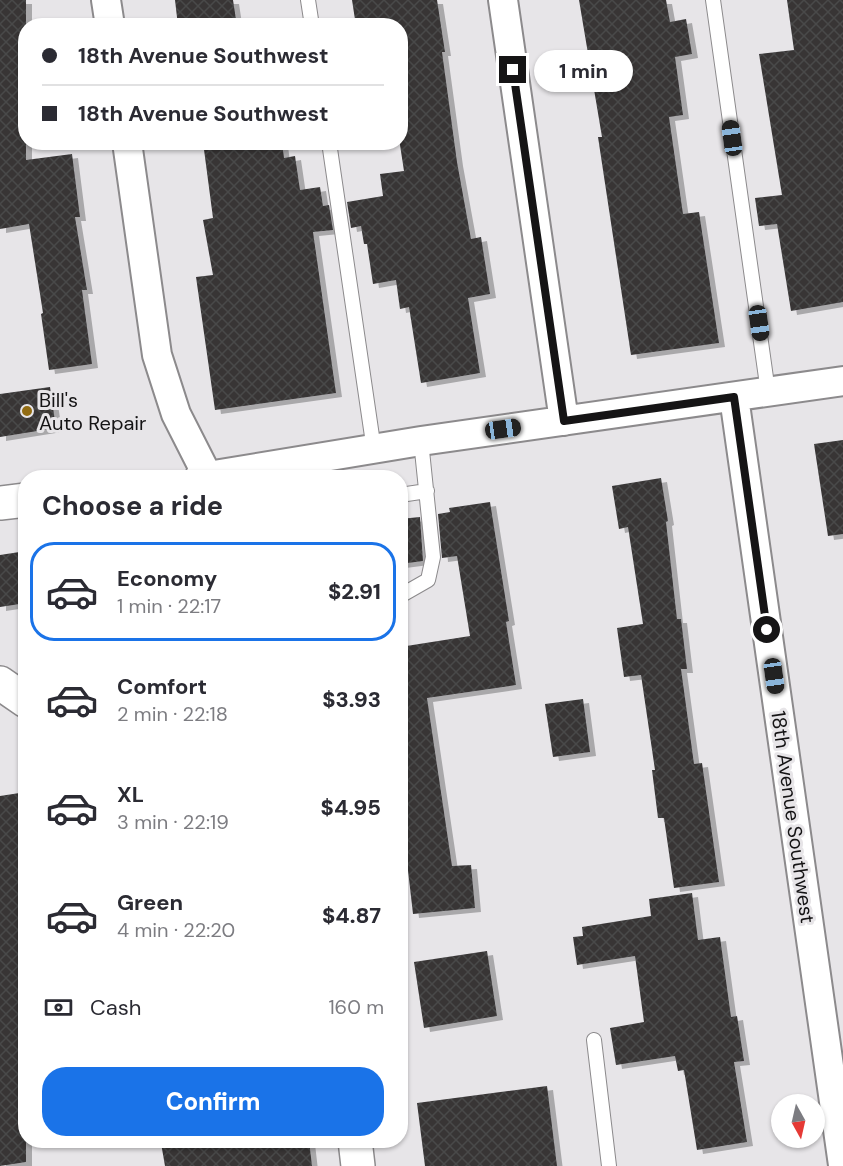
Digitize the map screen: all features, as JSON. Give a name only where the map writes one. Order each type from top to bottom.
[{"type":"main road","points":[[0,503],[18,501]]},
{"type":"main road","points":[[0,683],[18,695]]},
{"type":"main road","points":[[356,1148],[358,1166]]},
{"type":"street","points":[[106,0],[109,18]]},
{"type":"street","points":[[503,0],[564,421]]},
{"type":"street","points":[[128,150],[157,355],[176,414],[203,470]]},
{"type":"street","points":[[250,470],[421,441],[843,381]]},
{"type":"street","name":"18th Avenue Southwest","points":[[734,397],[843,1165]]},
{"type":"street","points":[[305,470],[318,459]]},
{"type":"lane","points":[[308,0],[311,18]]},
{"type":"lane","points":[[712,0],[768,392]]},
{"type":"lane","points":[[330,150],[374,450]]},
{"type":"lane","points":[[408,591],[428,580],[433,557],[421,441]]},
{"type":"lane","points":[[408,494],[427,491]]},
{"type":"lane","points":[[594,1040],[609,1166]]},
{"type":"building","points":[[0,0],[26,0],[26,18],[18,18],[18,150],[26,150],[26,160],[72,154],[80,217],[75,217],[87,290],[82,290],[92,364],[49,370],[29,224],[0,229]]},
{"type":"building","points":[[175,0],[233,0],[236,18],[177,18]]},
{"type":"building","points":[[352,0],[437,0],[457,162],[471,239],[481,237],[490,294],[468,298],[480,373],[421,383],[409,307],[400,309],[396,280],[373,284],[367,244],[364,244],[361,226],[351,228],[347,202],[383,196],[380,174],[404,171],[401,150],[408,150],[408,18],[355,18]]},
{"type":"building","points":[[579,0],[666,0],[670,22],[686,19],[692,54],[675,57],[683,115],[669,117],[683,214],[699,212],[719,343],[631,355],[598,137],[602,137]]},
{"type":"building","points":[[787,0],[843,0],[843,302],[791,311],[777,224],[759,226],[755,198],[782,195],[759,54],[794,50]]},
{"type":"building","points":[[204,150],[283,150],[284,158],[295,156],[300,190],[320,187],[323,206],[329,205],[333,230],[313,232],[336,393],[215,410],[196,277],[213,275],[203,220],[213,218]]},
{"type":"building","name":"Bill's Auto Repair","points":[[50,387],[56,428],[0,437],[0,394]]},
{"type":"building","points":[[843,440],[843,534],[828,536],[814,444]]},
{"type":"building","points":[[661,478],[668,521],[666,522],[677,619],[681,619],[687,669],[681,669],[694,764],[702,763],[719,882],[674,888],[664,818],[658,818],[652,770],[655,770],[641,675],[624,677],[617,628],[643,624],[628,527],[619,529],[612,486]]},
{"type":"building","points":[[490,502],[509,621],[506,622],[516,685],[427,698],[452,866],[471,865],[475,908],[413,914],[408,870],[408,646],[470,636],[457,556],[442,558],[438,514],[450,512],[449,508]]},
{"type":"building","points":[[420,517],[423,561],[408,563],[408,518]]},
{"type":"building","points":[[18,552],[18,604],[0,607],[0,555]]},
{"type":"building","points":[[583,699],[590,752],[553,757],[545,704]]},
{"type":"building","points":[[18,793],[18,1148],[26,1148],[26,1162],[0,1166],[0,796]]},
{"type":"building","points":[[692,893],[698,940],[720,937],[731,1017],[737,1016],[744,1061],[734,1062],[747,1142],[697,1150],[684,1070],[678,1071],[675,1056],[616,1065],[610,1028],[644,1022],[635,956],[577,965],[573,937],[583,936],[582,927],[651,916],[649,899]]},
{"type":"building","points":[[487,951],[497,1016],[424,1028],[414,962]]},
{"type":"building","points":[[547,1086],[557,1166],[425,1166],[417,1103]]},
{"type":"building","points":[[162,1148],[310,1148],[312,1166],[165,1166]]},
{"type":"place","name":"Bill's Auto Repair","points":[[27,411]]},
{"type":"route","points":[[513,70],[564,421],[734,397],[767,630]]}]
